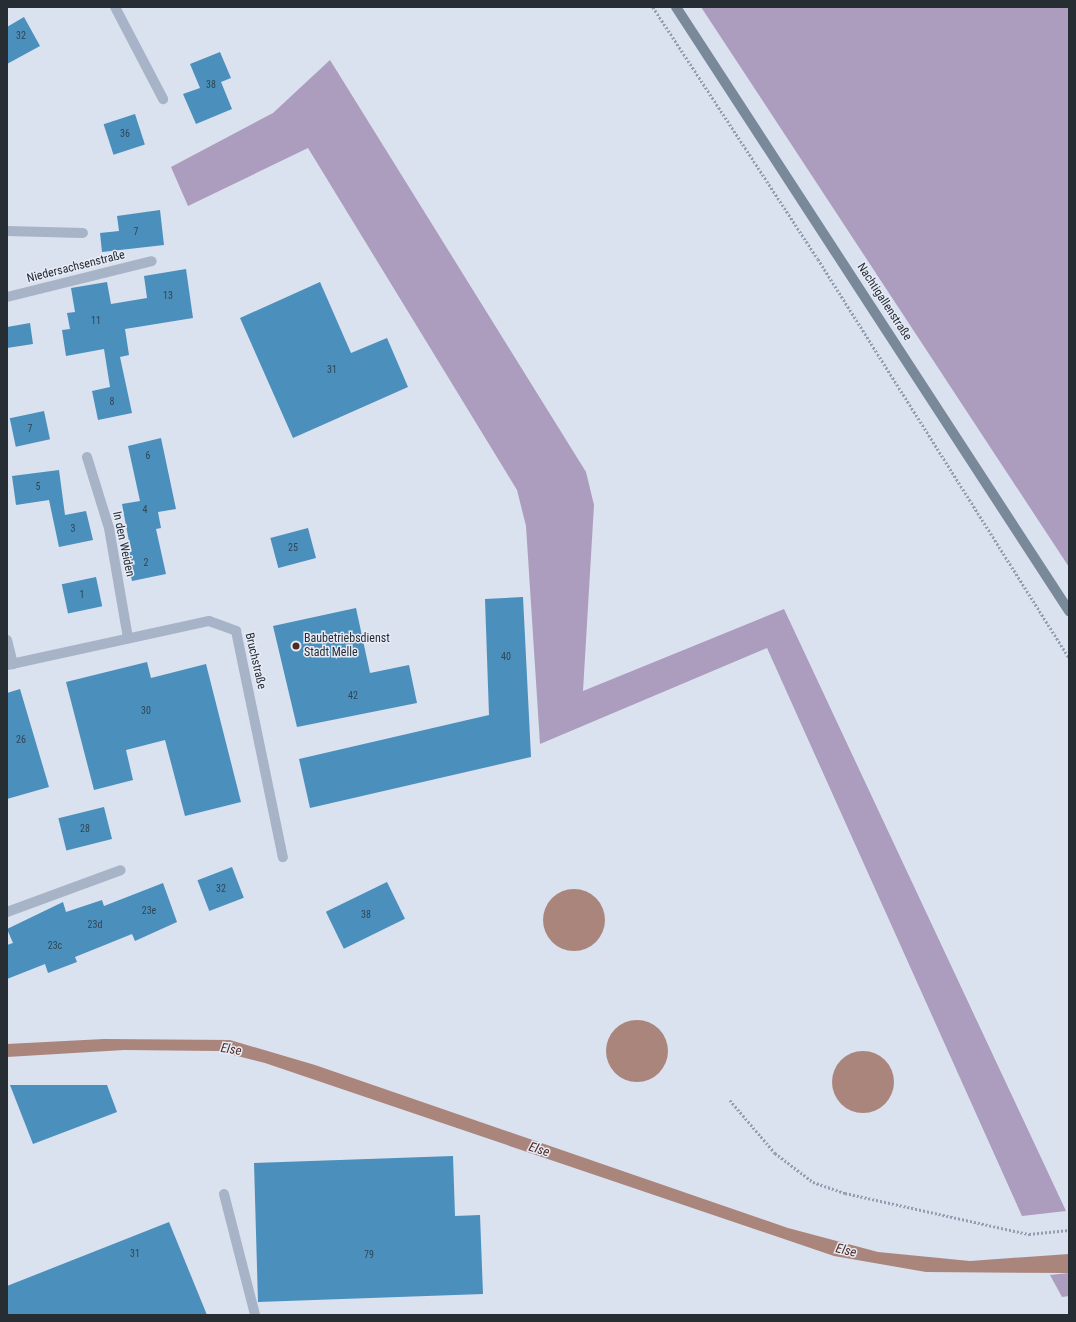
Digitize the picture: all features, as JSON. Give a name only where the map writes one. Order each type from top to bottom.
[{"type":"main road","name":"Nachtigallenstraße","points":[[676,7],[1069,611]]},
{"type":"street","points":[[115,7],[163,99]]},
{"type":"street","points":[[7,231],[84,233]]},
{"type":"street","name":"Niedersachsenstraße","points":[[7,298],[152,261]]},
{"type":"street","name":"In den Weiden","points":[[87,457],[109,528],[128,638]]},
{"type":"street","name":"Bruchstraße","points":[[10,664],[208,621],[236,631],[283,856]]},
{"type":"street","points":[[7,640],[10,664]]},
{"type":"street","points":[[7,912],[121,870]]},
{"type":"street","points":[[224,1194],[255,1315]]},
{"type":"path","points":[[653,7],[822,266],[1069,658]]},
{"type":"path","points":[[730,1100],[776,1154],[813,1182],[845,1193],[1029,1234],[1069,1230]]},
{"type":"shaded area","points":[[701,7],[1069,7],[1069,567]]},
{"type":"shaded area","points":[[330,60],[586,472],[594,505],[583,691],[784,609],[1066,1211],[1022,1216],[767,648],[540,744],[526,526],[517,490],[308,148],[188,206],[171,167],[273,113]]},
{"type":"shaded area","points":[[1069,1273],[1069,1296],[1062,1297],[1050,1275]]},
{"type":"water","points":[[574,889],[586,891],[596,898],[603,908],[605,920],[603,932],[596,942],[586,949],[574,951],[562,949],[552,942],[545,932],[543,920],[545,908],[552,898],[562,891]]},
{"type":"water","points":[[637,1020],[649,1022],[659,1029],[666,1039],[668,1051],[666,1063],[659,1073],[649,1080],[637,1082],[625,1080],[615,1073],[608,1063],[606,1051],[608,1039],[615,1029],[625,1022]]},
{"type":"water","name":"Else","points":[[104,1039],[230,1040],[315,1065],[788,1228],[878,1252],[970,1261],[1069,1254],[1069,1273],[926,1272],[834,1256],[265,1063],[218,1051],[124,1050],[7,1057],[7,1044]]},
{"type":"water","points":[[863,1051],[875,1053],[885,1060],[892,1070],[894,1082],[892,1094],[885,1104],[875,1111],[863,1113],[851,1111],[841,1104],[834,1094],[832,1082],[834,1070],[841,1060],[851,1053]]},
{"type":"building","points":[[24,17],[40,46],[7,64],[7,27]]},
{"type":"building","points":[[220,52],[231,78],[221,82],[232,109],[196,124],[183,94],[200,88],[190,64]]},
{"type":"building","points":[[135,114],[145,144],[114,155],[104,124]]},
{"type":"building","points":[[160,210],[164,245],[102,252],[100,233],[119,231],[117,216]]},
{"type":"building","points":[[186,269],[193,318],[125,329],[129,355],[120,357],[132,413],[98,420],[92,391],[110,387],[104,349],[66,356],[62,330],[70,329],[67,313],[75,312],[71,288],[107,282],[111,304],[147,298],[144,276]]},
{"type":"building","points":[[320,282],[351,353],[387,338],[408,387],[293,438],[240,318]]},
{"type":"building","points":[[30,323],[33,344],[7,348],[7,327]]},
{"type":"building","points":[[44,411],[50,439],[16,447],[10,418]]},
{"type":"building","points":[[161,438],[176,509],[158,512],[161,528],[156,529],[166,574],[132,581],[126,553],[131,552],[122,504],[140,501],[128,446]]},
{"type":"building","points":[[59,470],[65,515],[86,511],[93,540],[59,547],[49,500],[16,505],[12,476]]},
{"type":"building","points":[[308,528],[316,558],[278,568],[270,538]]},
{"type":"building","points":[[96,577],[102,606],[68,614],[62,584]]},
{"type":"building","points":[[523,597],[531,757],[310,808],[299,759],[489,715],[485,599]]},
{"type":"building","points":[[356,608],[370,673],[409,665],[417,703],[297,727],[273,626]]},
{"type":"building","points":[[147,662],[151,678],[206,664],[241,802],[185,816],[165,740],[126,750],[133,780],[94,790],[66,682]]},
{"type":"building","points":[[20,689],[49,787],[7,799],[7,693]]},
{"type":"building","points":[[104,807],[112,839],[66,850],[58,818]]},
{"type":"building","points":[[232,867],[244,898],[209,911],[197,880]]},
{"type":"building","points":[[387,882],[405,919],[344,949],[326,912]]},
{"type":"building","points":[[163,883],[177,922],[135,941],[132,934],[75,957],[77,962],[48,973],[45,964],[7,979],[7,945],[13,943],[7,929],[63,902],[66,912],[102,900],[104,906]]},
{"type":"building","points":[[10,1085],[107,1085],[117,1112],[33,1144]]},
{"type":"building","points":[[453,1156],[455,1216],[480,1215],[483,1294],[258,1302],[254,1163]]},
{"type":"building","points":[[169,1222],[207,1315],[7,1315],[7,1286]]},
{"type":"place","name":"Baubetriebsdienst Stadt Melle","points":[[296,646]]}]
